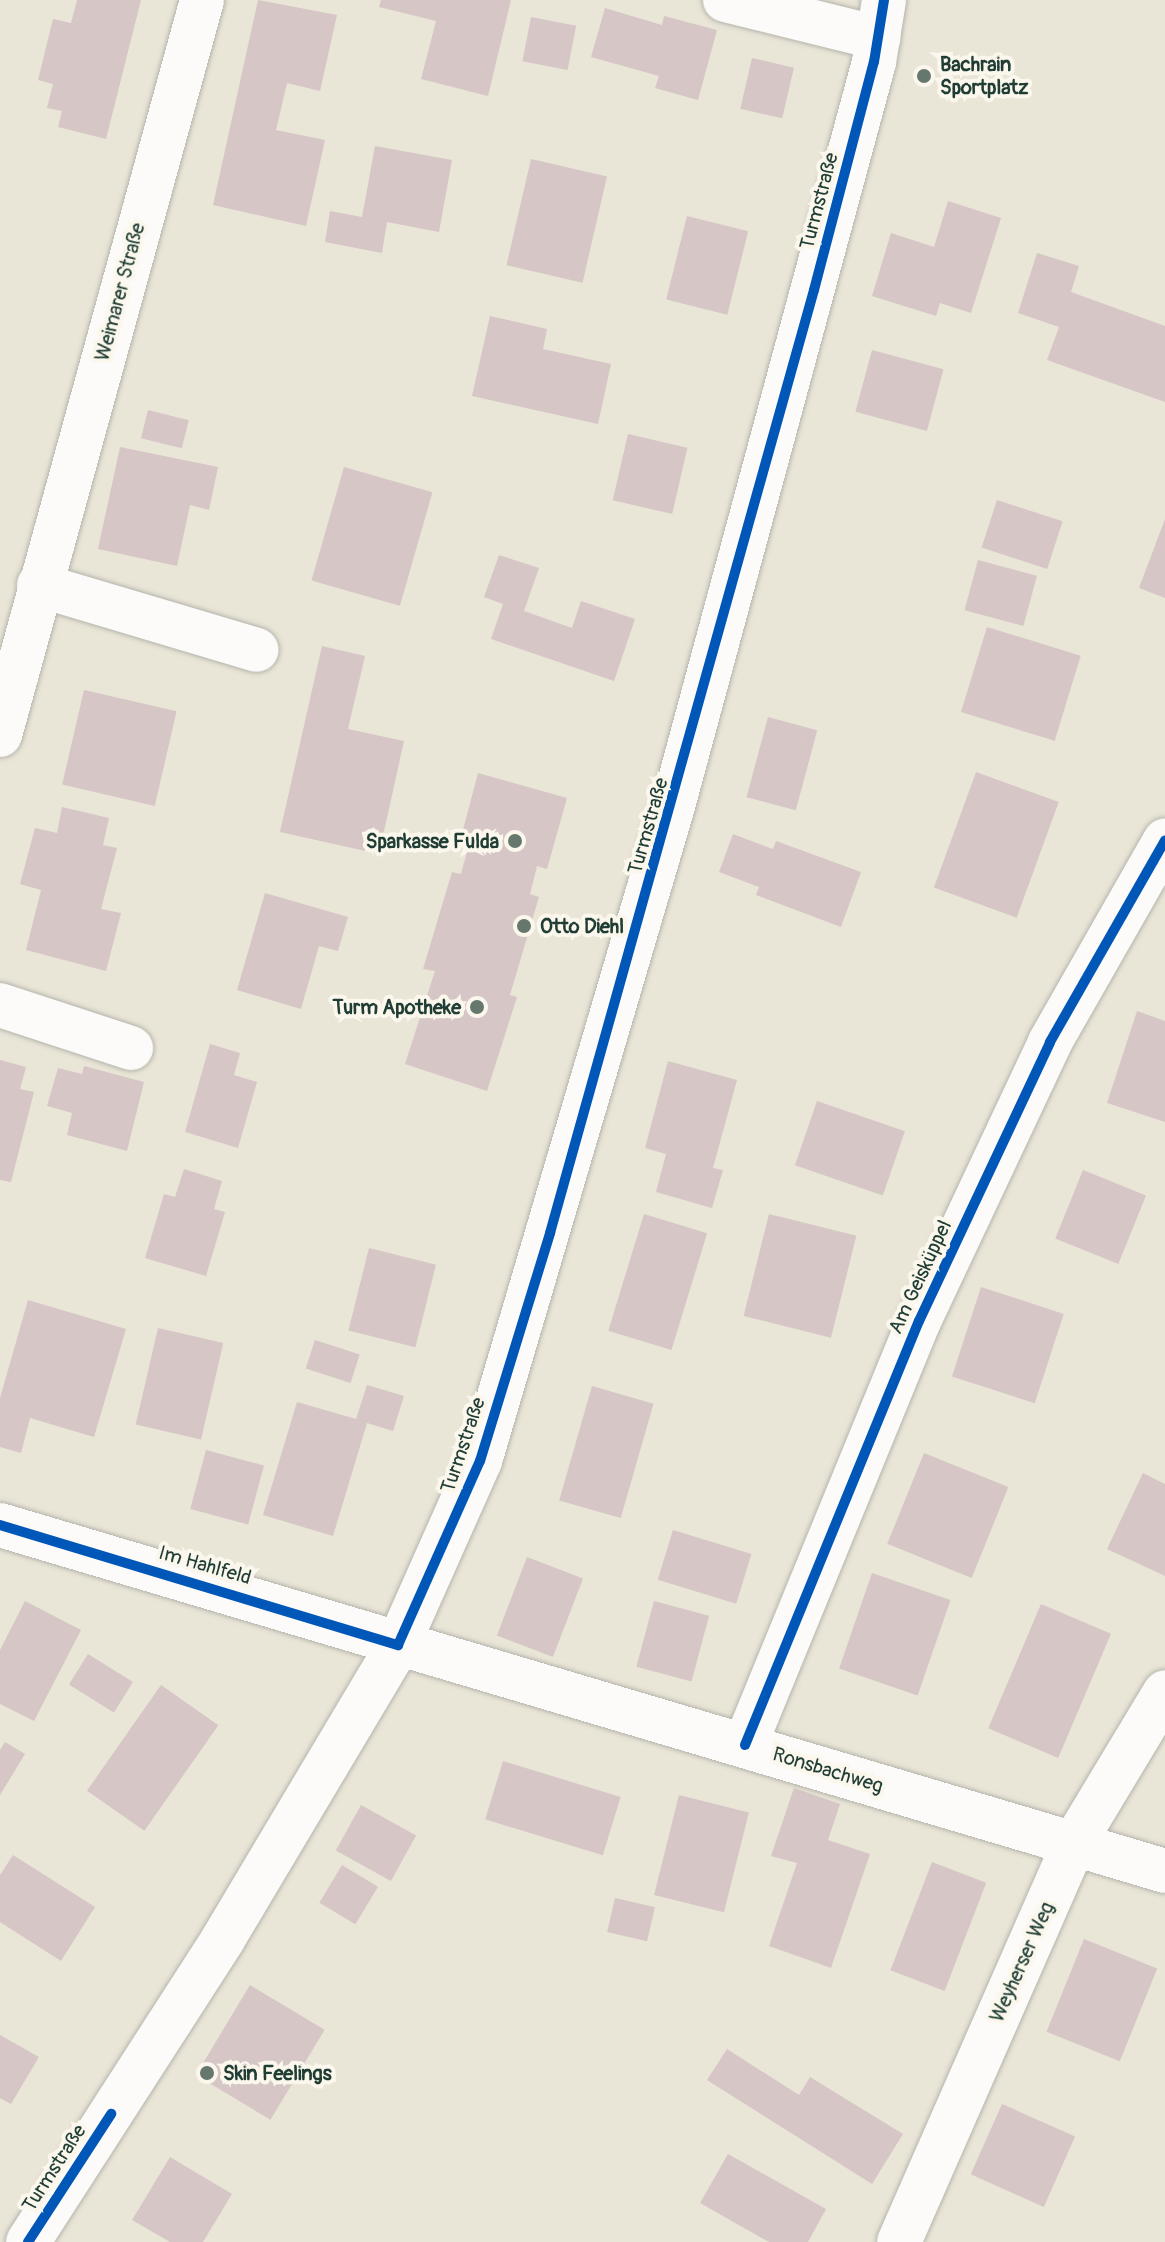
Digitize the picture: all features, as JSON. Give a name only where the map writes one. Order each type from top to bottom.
[{"type":"street","name":"Weimarer Straße","points":[[0,735],[202,0]]},
{"type":"street","name":"Turmstraße","points":[[28,2242],[223,1939],[398,1645],[480,1461],[550,1233],[681,776],[881,19],[725,0]]},
{"type":"street","points":[[39,585],[257,650]]},
{"type":"street","name":"Am Geisküppel","points":[[745,1745],[919,1321],[1050,1042],[1165,840]]},
{"type":"street","points":[[0,1005],[131,1048]]},
{"type":"street","name":"Im Hahlfeld","points":[[0,1525],[398,1645]]},
{"type":"street","name":"Ronsbachweg","points":[[398,1645],[1165,1871]]},
{"type":"street","name":"Weyherser Weg","points":[[899,2242],[1074,1843],[1165,1692]]},
{"type":"building","points":[[77,0],[141,0],[106,139],[58,127],[62,111],[47,108],[53,84],[38,80],[53,19],[71,23]]},
{"type":"building","points":[[258,0],[337,15],[320,91],[287,83],[276,130],[325,140],[306,226],[213,205]]},
{"type":"building","points":[[381,0],[511,0],[488,96],[421,79],[436,21],[379,7]]},
{"type":"building","points":[[605,8],[662,25],[664,16],[717,30],[698,100],[655,88],[659,76],[591,57]]},
{"type":"building","points":[[531,17],[576,26],[568,70],[522,61]]},
{"type":"building","points":[[752,58],[794,68],[782,118],[740,109]]},
{"type":"building","points":[[375,146],[452,160],[439,232],[387,222],[382,253],[325,242],[330,211],[362,217]]},
{"type":"building","points":[[531,159],[607,177],[582,283],[506,265]]},
{"type":"building","points":[[948,201],[1001,218],[971,313],[940,303],[936,316],[872,296],[891,233],[934,247]]},
{"type":"building","points":[[687,216],[748,231],[727,315],[666,299]]},
{"type":"building","points":[[1037,253],[1079,266],[1071,292],[1165,326],[1165,402],[1047,360],[1059,327],[1018,313]]},
{"type":"building","points":[[490,316],[547,329],[543,349],[611,364],[598,424],[472,396]]},
{"type":"building","points":[[872,350],[943,369],[927,431],[855,412]]},
{"type":"building","points":[[148,410],[189,420],[182,448],[141,438]]},
{"type":"building","points":[[628,434],[687,448],[672,514],[613,500]]},
{"type":"building","points":[[120,447],[218,467],[209,510],[190,505],[177,566],[98,549]]},
{"type":"building","points":[[344,467],[432,492],[400,606],[311,580]]},
{"type":"building","points":[[997,500],[1063,521],[1047,569],[982,548]]},
{"type":"building","points":[[1165,519],[1165,598],[1139,588]]},
{"type":"building","points":[[499,555],[539,568],[524,611],[572,628],[581,601],[635,619],[614,681],[491,639],[503,604],[484,597]]},
{"type":"building","points":[[978,560],[1037,576],[1023,626],[965,610]]},
{"type":"building","points":[[987,627],[1081,656],[1055,741],[961,712]]},
{"type":"building","points":[[322,646],[365,656],[348,729],[404,741],[379,854],[280,832]]},
{"type":"building","points":[[84,690],[177,711],[155,806],[62,785]]},
{"type":"building","points":[[768,717],[817,730],[796,810],[747,797]]},
{"type":"building","points":[[976,772],[1059,802],[1017,918],[934,888]]},
{"type":"building","points":[[478,773],[567,798],[547,869],[537,866],[530,894],[539,897],[510,995],[517,997],[487,1091],[405,1064],[435,971],[423,969],[452,872],[461,874],[468,848],[459,845]]},
{"type":"building","points":[[62,807],[109,818],[103,845],[117,848],[101,909],[121,913],[106,971],[26,950],[41,890],[20,884],[35,828],[57,833]]},
{"type":"building","points":[[733,834],[773,849],[776,841],[861,872],[841,927],[756,895],[759,887],[719,872]]},
{"type":"building","points":[[265,893],[348,917],[338,951],[319,946],[301,1009],[237,990]]},
{"type":"building","points":[[1137,1011],[1165,1021],[1165,1122],[1107,1103]]},
{"type":"building","points":[[210,1044],[240,1053],[234,1075],[257,1082],[238,1148],[185,1132]]},
{"type":"building","points":[[0,1060],[26,1067],[20,1089],[34,1092],[11,1182],[0,1180]]},
{"type":"building","points":[[668,1061],[737,1080],[713,1168],[723,1170],[712,1208],[656,1192],[666,1154],[645,1148]]},
{"type":"building","points":[[84,1066],[144,1082],[127,1151],[67,1135],[72,1113],[47,1106],[58,1068],[82,1074]]},
{"type":"building","points":[[817,1101],[905,1131],[883,1196],[795,1165]]},
{"type":"building","points":[[184,1169],[222,1181],[214,1209],[225,1212],[206,1276],[145,1258],[164,1194],[175,1197]]},
{"type":"building","points":[[1083,1170],[1146,1195],[1118,1264],[1055,1239]]},
{"type":"building","points":[[644,1214],[707,1233],[671,1350],[608,1331]]},
{"type":"building","points":[[769,1214],[856,1236],[831,1338],[744,1316]]},
{"type":"building","points":[[369,1248],[436,1265],[415,1347],[348,1330]]},
{"type":"building","points":[[981,1287],[1064,1314],[1035,1403],[952,1376]]},
{"type":"building","points":[[28,1300],[126,1329],[94,1437],[30,1418],[21,1453],[0,1447],[0,1398]]},
{"type":"building","points":[[158,1328],[223,1343],[201,1440],[136,1424]]},
{"type":"building","points":[[315,1340],[360,1355],[350,1383],[306,1369]]},
{"type":"building","points":[[367,1385],[404,1396],[393,1431],[367,1423],[333,1536],[263,1515],[297,1402],[356,1419]]},
{"type":"building","points":[[592,1386],[654,1404],[621,1518],[559,1500]]},
{"type":"building","points":[[206,1450],[264,1466],[248,1524],[190,1509]]},
{"type":"building","points":[[924,1453],[1008,1487],[972,1578],[887,1544]]},
{"type":"building","points":[[1143,1473],[1165,1484],[1165,1576],[1107,1549]]},
{"type":"building","points":[[673,1530],[751,1554],[736,1604],[658,1580]]},
{"type":"building","points":[[527,1557],[583,1579],[553,1657],[497,1635]]},
{"type":"building","points":[[872,1573],[950,1600],[918,1696],[839,1668]]},
{"type":"building","points":[[25,1601],[81,1630],[34,1721],[0,1704],[0,1650]]},
{"type":"building","points":[[654,1601],[709,1616],[691,1681],[636,1667]]},
{"type":"building","points":[[1041,1604],[1111,1634],[1058,1758],[988,1728]]},
{"type":"building","points":[[88,1654],[133,1682],[114,1713],[69,1685]]},
{"type":"building","points":[[161,1685],[218,1725],[144,1831],[87,1791]]},
{"type":"building","points":[[5,1742],[25,1754],[0,1795],[0,1750]]},
{"type":"building","points":[[503,1761],[621,1797],[603,1855],[485,1819]]},
{"type":"building","points":[[794,1788],[840,1804],[828,1840],[870,1854],[831,1968],[769,1946],[797,1863],[771,1856]]},
{"type":"building","points":[[679,1795],[749,1812],[724,1912],[654,1895]]},
{"type":"building","points":[[361,1805],[416,1836],[391,1881],[336,1850]]},
{"type":"building","points":[[13,1855],[95,1907],[61,1961],[0,1922],[0,1875]]},
{"type":"building","points":[[932,1862],[986,1883],[945,1991],[890,1970]]},
{"type":"building","points":[[342,1865],[378,1887],[355,1924],[319,1903]]},
{"type":"building","points":[[615,1898],[655,1907],[647,1941],[607,1932]]},
{"type":"building","points":[[1084,1939],[1157,1969],[1120,2061],[1047,2032]]},
{"type":"building","points":[[250,1985],[325,2030],[270,2120],[196,2075]]},
{"type":"building","points":[[0,2035],[39,2057],[11,2104],[0,2098]]},
{"type":"building","points":[[727,2049],[799,2095],[810,2077],[903,2134],[872,2184],[707,2080]]},
{"type":"building","points":[[1002,2104],[1075,2137],[1044,2207],[971,2174]]},
{"type":"building","points":[[728,2154],[826,2209],[808,2242],[769,2242],[700,2203]]},
{"type":"building","points":[[170,2157],[232,2194],[203,2242],[170,2242],[132,2220]]},
{"type":"cycle path","points":[[0,1525],[398,1645],[480,1461],[550,1233],[814,290],[874,62],[884,0]]},
{"type":"cycle path","points":[[745,1745],[919,1321],[1050,1042],[1165,840]]},
{"type":"cycle path","points":[[28,2242],[111,2114]]},
{"type":"place","name":"Bachrain Sportplatz","points":[[924,76]]},
{"type":"place","name":"Sparkasse Fulda","points":[[515,841]]},
{"type":"place","name":"Otto Diehl","points":[[524,926]]},
{"type":"place","name":"Turm Apotheke","points":[[477,1007]]},
{"type":"place","name":"Skin Feelings","points":[[207,2073]]}]
